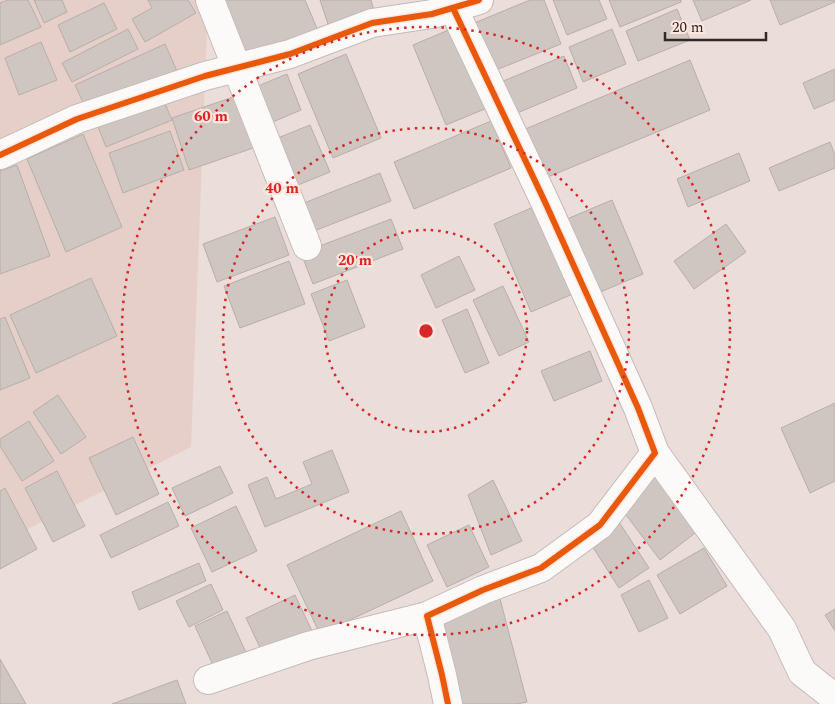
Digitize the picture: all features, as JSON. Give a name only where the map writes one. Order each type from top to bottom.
[{"type":"street","points":[[210,0],[307,246]]},
{"type":"street","points":[[0,155],[77,119],[205,76],[290,54],[372,23],[432,14],[480,0]]},
{"type":"street","points":[[453,8],[545,202],[638,408],[655,453],[782,629],[802,672],[835,698]]},
{"type":"street","points":[[208,680],[308,646],[428,616],[484,590],[541,568],[600,524],[655,453]]},
{"type":"street","points":[[428,616],[448,704]]},
{"type":"shaded area","points":[[0,0],[208,0],[191,447],[0,543]]},
{"type":"building","points":[[8,0],[28,0],[41,27],[0,45],[0,3]]},
{"type":"building","points":[[34,0],[62,0],[67,12],[44,23]]},
{"type":"building","points":[[148,0],[188,0],[196,13],[145,42],[132,19],[152,8]]},
{"type":"building","points":[[223,0],[305,0],[319,33],[246,63]]},
{"type":"building","points":[[320,0],[371,0],[375,14],[330,30]]},
{"type":"building","points":[[530,0],[544,0],[561,44],[491,72],[472,24]]},
{"type":"building","points":[[553,0],[599,0],[607,19],[567,35]]},
{"type":"building","points":[[609,0],[681,0],[681,2],[620,27]]},
{"type":"building","points":[[693,0],[751,0],[702,21]]},
{"type":"building","points":[[770,0],[835,0],[835,2],[780,25]]},
{"type":"building","points":[[104,3],[117,29],[70,52],[58,25]]},
{"type":"building","points":[[677,9],[690,40],[638,61],[626,31]]},
{"type":"building","points":[[458,26],[492,106],[446,125],[413,45]]},
{"type":"building","points":[[128,29],[138,49],[72,82],[62,63]]},
{"type":"building","points":[[612,29],[626,64],[583,82],[569,47]]},
{"type":"building","points":[[41,42],[57,80],[19,95],[5,58]]},
{"type":"building","points":[[165,44],[177,71],[88,113],[75,85]]},
{"type":"building","points":[[346,54],[381,138],[333,158],[298,74]]},
{"type":"building","points":[[564,56],[577,88],[510,116],[496,84]]},
{"type":"building","points":[[690,60],[710,110],[543,179],[523,130]]},
{"type":"building","points":[[835,69],[835,100],[814,109],[803,83]]},
{"type":"building","points":[[287,74],[301,110],[268,124],[253,88]]},
{"type":"building","points":[[160,92],[172,120],[106,147],[95,119]]},
{"type":"building","points":[[242,94],[259,146],[189,170],[172,118]]},
{"type":"building","points":[[491,121],[511,168],[414,209],[394,162]]},
{"type":"building","points":[[310,125],[330,172],[293,187],[273,140]]},
{"type":"building","points":[[170,131],[184,170],[123,193],[109,153]]},
{"type":"building","points":[[83,134],[122,227],[66,252],[27,159]]},
{"type":"building","points":[[830,142],[835,155],[835,168],[779,191],[769,168]]},
{"type":"building","points":[[739,153],[750,181],[688,207],[677,179]]},
{"type":"building","points":[[17,165],[50,256],[0,274],[0,171]]},
{"type":"building","points":[[380,173],[391,201],[314,231],[304,203]]},
{"type":"building","points":[[612,200],[643,274],[598,293],[567,219]]},
{"type":"building","points":[[545,202],[582,290],[531,312],[494,224]]},
{"type":"building","points":[[275,217],[289,255],[217,282],[203,244]]},
{"type":"building","points":[[391,219],[403,249],[313,284],[301,253]]},
{"type":"building","points":[[726,224],[746,252],[694,289],[674,261]]},
{"type":"building","points":[[459,256],[475,290],[436,308],[421,275]]},
{"type":"building","points":[[289,261],[305,304],[240,328],[224,286]]},
{"type":"building","points":[[91,278],[117,336],[36,373],[10,315]]},
{"type":"building","points":[[347,280],[365,327],[329,341],[311,294]]},
{"type":"building","points":[[503,286],[529,342],[499,356],[473,300]]},
{"type":"building","points":[[467,309],[489,363],[465,373],[442,320]]},
{"type":"building","points":[[5,317],[30,378],[0,390],[0,319]]},
{"type":"building","points":[[590,351],[602,381],[554,401],[541,371]]},
{"type":"building","points":[[58,395],[86,437],[61,454],[33,412]]},
{"type":"building","points":[[835,403],[835,481],[810,493],[781,428]]},
{"type":"building","points":[[29,421],[54,461],[22,481],[0,446],[0,439]]},
{"type":"building","points":[[133,437],[159,494],[116,515],[89,458]]},
{"type":"building","points":[[332,450],[349,492],[265,527],[248,485],[267,477],[276,499],[312,484],[303,462]]},
{"type":"building","points":[[220,466],[233,493],[185,516],[172,488]]},
{"type":"building","points":[[57,471],[85,526],[53,542],[25,488]]},
{"type":"building","points":[[661,471],[703,527],[660,560],[617,503]]},
{"type":"building","points":[[493,480],[522,541],[491,555],[468,495]]},
{"type":"building","points":[[5,488],[37,549],[0,569],[0,491]]},
{"type":"building","points":[[168,502],[179,526],[111,558],[100,535]]},
{"type":"building","points":[[236,506],[257,551],[212,572],[191,528]]},
{"type":"building","points":[[401,511],[433,581],[320,634],[287,565]]},
{"type":"building","points":[[617,519],[649,568],[619,588],[587,538]]},
{"type":"building","points":[[469,525],[489,567],[447,587],[427,545]]},
{"type":"building","points":[[704,548],[727,586],[680,614],[657,575]]},
{"type":"building","points":[[199,563],[206,581],[139,610],[132,592]]},
{"type":"building","points":[[649,580],[668,618],[639,632],[621,595]]},
{"type":"building","points":[[211,584],[223,610],[189,627],[176,601]]},
{"type":"building","points":[[295,595],[312,631],[263,654],[246,618]]},
{"type":"building","points":[[499,595],[527,702],[517,704],[448,704],[427,616]]},
{"type":"building","points":[[835,609],[835,631],[825,615]]},
{"type":"building","points":[[227,611],[249,659],[217,674],[195,626]]},
{"type":"building","points":[[0,659],[26,704],[0,704]]},
{"type":"building","points":[[177,680],[186,704],[112,704]]},
{"type":"cycle path","points":[[0,155],[77,119],[205,76],[290,54],[372,23],[432,14],[479,0]]},
{"type":"cycle path","points":[[448,704],[427,616],[483,590],[541,568],[600,525],[655,453],[638,408],[545,202],[453,8]]}]
